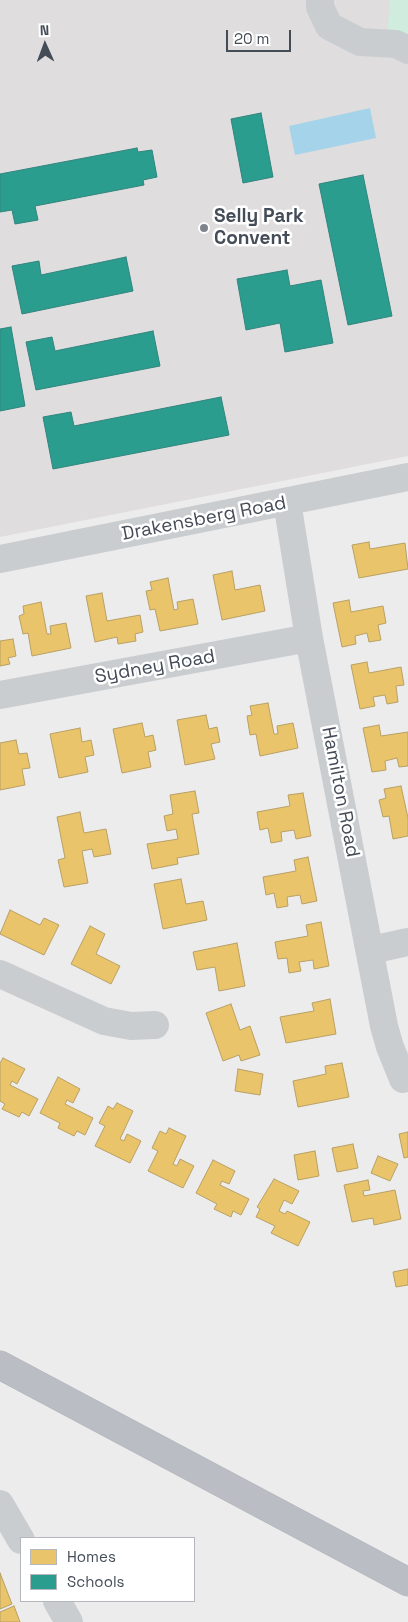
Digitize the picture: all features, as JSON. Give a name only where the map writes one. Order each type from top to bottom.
[{"type":"highway","points":[[0,1365],[408,1582]]},
{"type":"street","points":[[320,0],[320,6],[329,26],[360,42],[396,44],[408,50]]},
{"type":"street","name":"Drakensberg Road","points":[[0,559],[408,477]]},
{"type":"street","name":"Hamilton Road","points":[[287,502],[310,638],[384,1026],[390,1047],[404,1079]]},
{"type":"street","name":"Sydney Road","points":[[0,695],[310,638]]},
{"type":"street","points":[[371,950],[408,942]]},
{"type":"street","points":[[0,974],[104,1021],[131,1026],[155,1025]]},
{"type":"street","points":[[0,1504],[20,1537]]},
{"type":"street","points":[[0,1548],[20,1539]]},
{"type":"street","points":[[57,1602],[69,1622]]},
{"type":"shaded area","name":"Selly Park Convent","points":[[0,0],[408,0],[408,456],[0,537]]},
{"type":"green space","points":[[390,0],[408,0],[408,39],[387,37]]},
{"type":"water","points":[[370,108],[376,138],[295,155],[289,126]]},
{"type":"building: Homes","points":[[369,542],[370,549],[405,543],[408,569],[359,578],[352,545]]},
{"type":"building: Homes","points":[[232,571],[235,590],[260,585],[265,611],[222,620],[213,575]]},
{"type":"building: Homes","points":[[168,578],[174,610],[178,609],[177,602],[193,599],[198,624],[160,631],[155,609],[150,610],[146,591],[152,590],[150,582]]},
{"type":"building: Homes","points":[[102,593],[107,621],[140,615],[143,632],[135,634],[136,641],[118,644],[117,637],[95,642],[86,596]]},
{"type":"building: Homes","points":[[349,600],[351,612],[383,606],[386,623],[378,625],[381,640],[369,642],[367,633],[355,636],[356,644],[342,647],[333,603]]},
{"type":"building: Homes","points":[[41,602],[47,634],[51,634],[50,626],[66,623],[71,648],[32,656],[28,633],[23,634],[19,616],[24,614],[23,606]]},
{"type":"building: Homes","points":[[13,639],[16,656],[8,658],[10,664],[0,666],[0,641]]},
{"type":"building: Homes","points":[[367,662],[369,673],[401,667],[404,685],[396,686],[398,702],[387,704],[385,695],[373,697],[375,706],[360,709],[351,665]]},
{"type":"building: Homes","points":[[268,703],[274,734],[278,734],[277,726],[293,723],[298,748],[260,756],[256,734],[250,735],[247,716],[252,715],[250,706]]},
{"type":"building: Homes","points":[[206,715],[209,729],[217,727],[220,742],[211,744],[215,759],[185,765],[177,720]]},
{"type":"building: Homes","points":[[142,723],[145,737],[153,735],[156,750],[148,752],[151,767],[122,773],[113,729]]},
{"type":"building: Homes","points":[[379,725],[381,736],[408,732],[408,766],[399,767],[397,758],[385,761],[386,770],[372,772],[363,728]]},
{"type":"building: Homes","points":[[80,728],[82,742],[91,740],[94,755],[85,757],[88,772],[59,778],[50,734]]},
{"type":"building: Homes","points":[[16,740],[19,754],[27,753],[30,768],[22,769],[25,785],[0,790],[0,743]]},
{"type":"building: Homes","points":[[401,786],[408,818],[408,836],[393,839],[389,816],[383,817],[379,800],[386,798],[384,789]]},
{"type":"building: Homes","points":[[195,791],[199,813],[192,814],[199,854],[177,858],[178,864],[152,869],[147,844],[178,839],[176,829],[167,831],[164,816],[173,814],[170,795]]},
{"type":"building: Homes","points":[[303,793],[311,836],[296,839],[294,830],[281,832],[282,841],[271,843],[268,828],[260,830],[257,812],[290,806],[288,795]]},
{"type":"building: Homes","points":[[80,812],[84,833],[106,829],[111,854],[94,857],[92,849],[82,851],[88,883],[64,887],[58,860],[65,858],[57,817]]},
{"type":"building: Homes","points":[[308,857],[317,901],[302,904],[300,895],[287,897],[288,906],[277,908],[274,893],[266,895],[263,877],[296,871],[294,860]]},
{"type":"building: Homes","points":[[181,879],[186,904],[203,901],[207,920],[163,929],[154,884]]},
{"type":"building: Homes","points":[[10,910],[40,925],[44,918],[59,925],[44,955],[0,934]]},
{"type":"building: Homes","points":[[321,922],[329,966],[314,969],[313,960],[299,962],[301,971],[289,973],[287,958],[278,959],[275,942],[308,936],[306,925]]},
{"type":"building: Homes","points":[[90,926],[105,934],[96,954],[120,966],[111,984],[71,964]]},
{"type":"building: Homes","points":[[237,943],[245,986],[219,991],[215,967],[197,970],[193,952]]},
{"type":"building: Homes","points":[[330,999],[336,1034],[286,1043],[280,1017],[314,1011],[312,1003]]},
{"type":"building: Homes","points":[[231,1004],[240,1030],[250,1026],[260,1055],[241,1061],[239,1055],[223,1061],[206,1013]]},
{"type":"building: Homes","points":[[3,1058],[25,1069],[17,1084],[12,1081],[10,1085],[38,1099],[29,1116],[22,1112],[19,1117],[2,1109],[5,1104],[0,1101],[0,1063]]},
{"type":"building: Homes","points":[[342,1063],[349,1097],[298,1107],[293,1081],[326,1074],[325,1066]]},
{"type":"building: Homes","points":[[238,1069],[263,1074],[260,1095],[235,1091]]},
{"type":"building: Homes","points":[[58,1077],[80,1089],[73,1103],[67,1100],[65,1104],[93,1118],[85,1135],[77,1131],[74,1136],[58,1128],[60,1123],[40,1113]]},
{"type":"building: Homes","points":[[117,1103],[133,1111],[120,1139],[124,1141],[127,1134],[141,1141],[130,1163],[95,1146],[105,1126],[99,1123],[108,1106],[113,1109]]},
{"type":"building: Homes","points":[[169,1128],[186,1136],[173,1164],[177,1166],[180,1159],[194,1166],[183,1188],[148,1171],[158,1151],[152,1148],[160,1131],[166,1134]]},
{"type":"building: Homes","points":[[408,1132],[408,1157],[404,1158],[399,1134]]},
{"type":"building: Homes","points":[[353,1144],[358,1168],[337,1172],[332,1148]]},
{"type":"building: Homes","points":[[315,1151],[319,1176],[298,1180],[294,1155]]},
{"type":"building: Homes","points":[[378,1156],[398,1164],[390,1181],[371,1173]]},
{"type":"building: Homes","points":[[213,1160],[235,1171],[229,1184],[222,1181],[220,1185],[249,1199],[241,1215],[233,1211],[231,1217],[214,1209],[217,1204],[196,1193]]},
{"type":"building: Homes","points":[[274,1179],[299,1191],[292,1204],[284,1200],[279,1211],[285,1214],[287,1211],[310,1222],[298,1246],[271,1233],[275,1226],[256,1217],[260,1209],[257,1207]]},
{"type":"building: Homes","points":[[368,1180],[370,1190],[363,1191],[364,1196],[395,1190],[401,1219],[374,1225],[373,1218],[352,1222],[344,1185]]},
{"type":"building: Homes","points":[[408,1269],[408,1285],[396,1287],[393,1272]]},
{"type":"building: Homes","points":[[0,1573],[12,1604],[0,1609]]},
{"type":"building: Homes","points":[[14,1606],[20,1622],[0,1622],[0,1612]]},
{"type":"building: Schools","points":[[261,113],[273,177],[243,183],[231,119]]},
{"type":"building: Schools","points":[[137,148],[138,152],[152,150],[157,177],[143,180],[144,185],[35,206],[38,220],[15,224],[12,210],[0,212],[0,174]]},
{"type":"building: Schools","points":[[363,175],[392,316],[348,325],[319,184]]},
{"type":"building: Schools","points":[[126,257],[133,291],[22,314],[12,266],[39,261],[41,275]]},
{"type":"building: Schools","points":[[287,270],[290,286],[321,280],[333,343],[285,352],[280,323],[246,330],[237,279]]},
{"type":"building: Schools","points":[[11,327],[25,406],[0,411],[0,329]]},
{"type":"building: Schools","points":[[153,331],[160,366],[36,390],[26,342],[52,337],[55,351]]},
{"type":"building: Schools","points":[[221,397],[229,435],[53,469],[43,417],[71,412],[74,426]]},
{"type":"place","name":"Selly Park Convent","points":[[204,228]]}]
